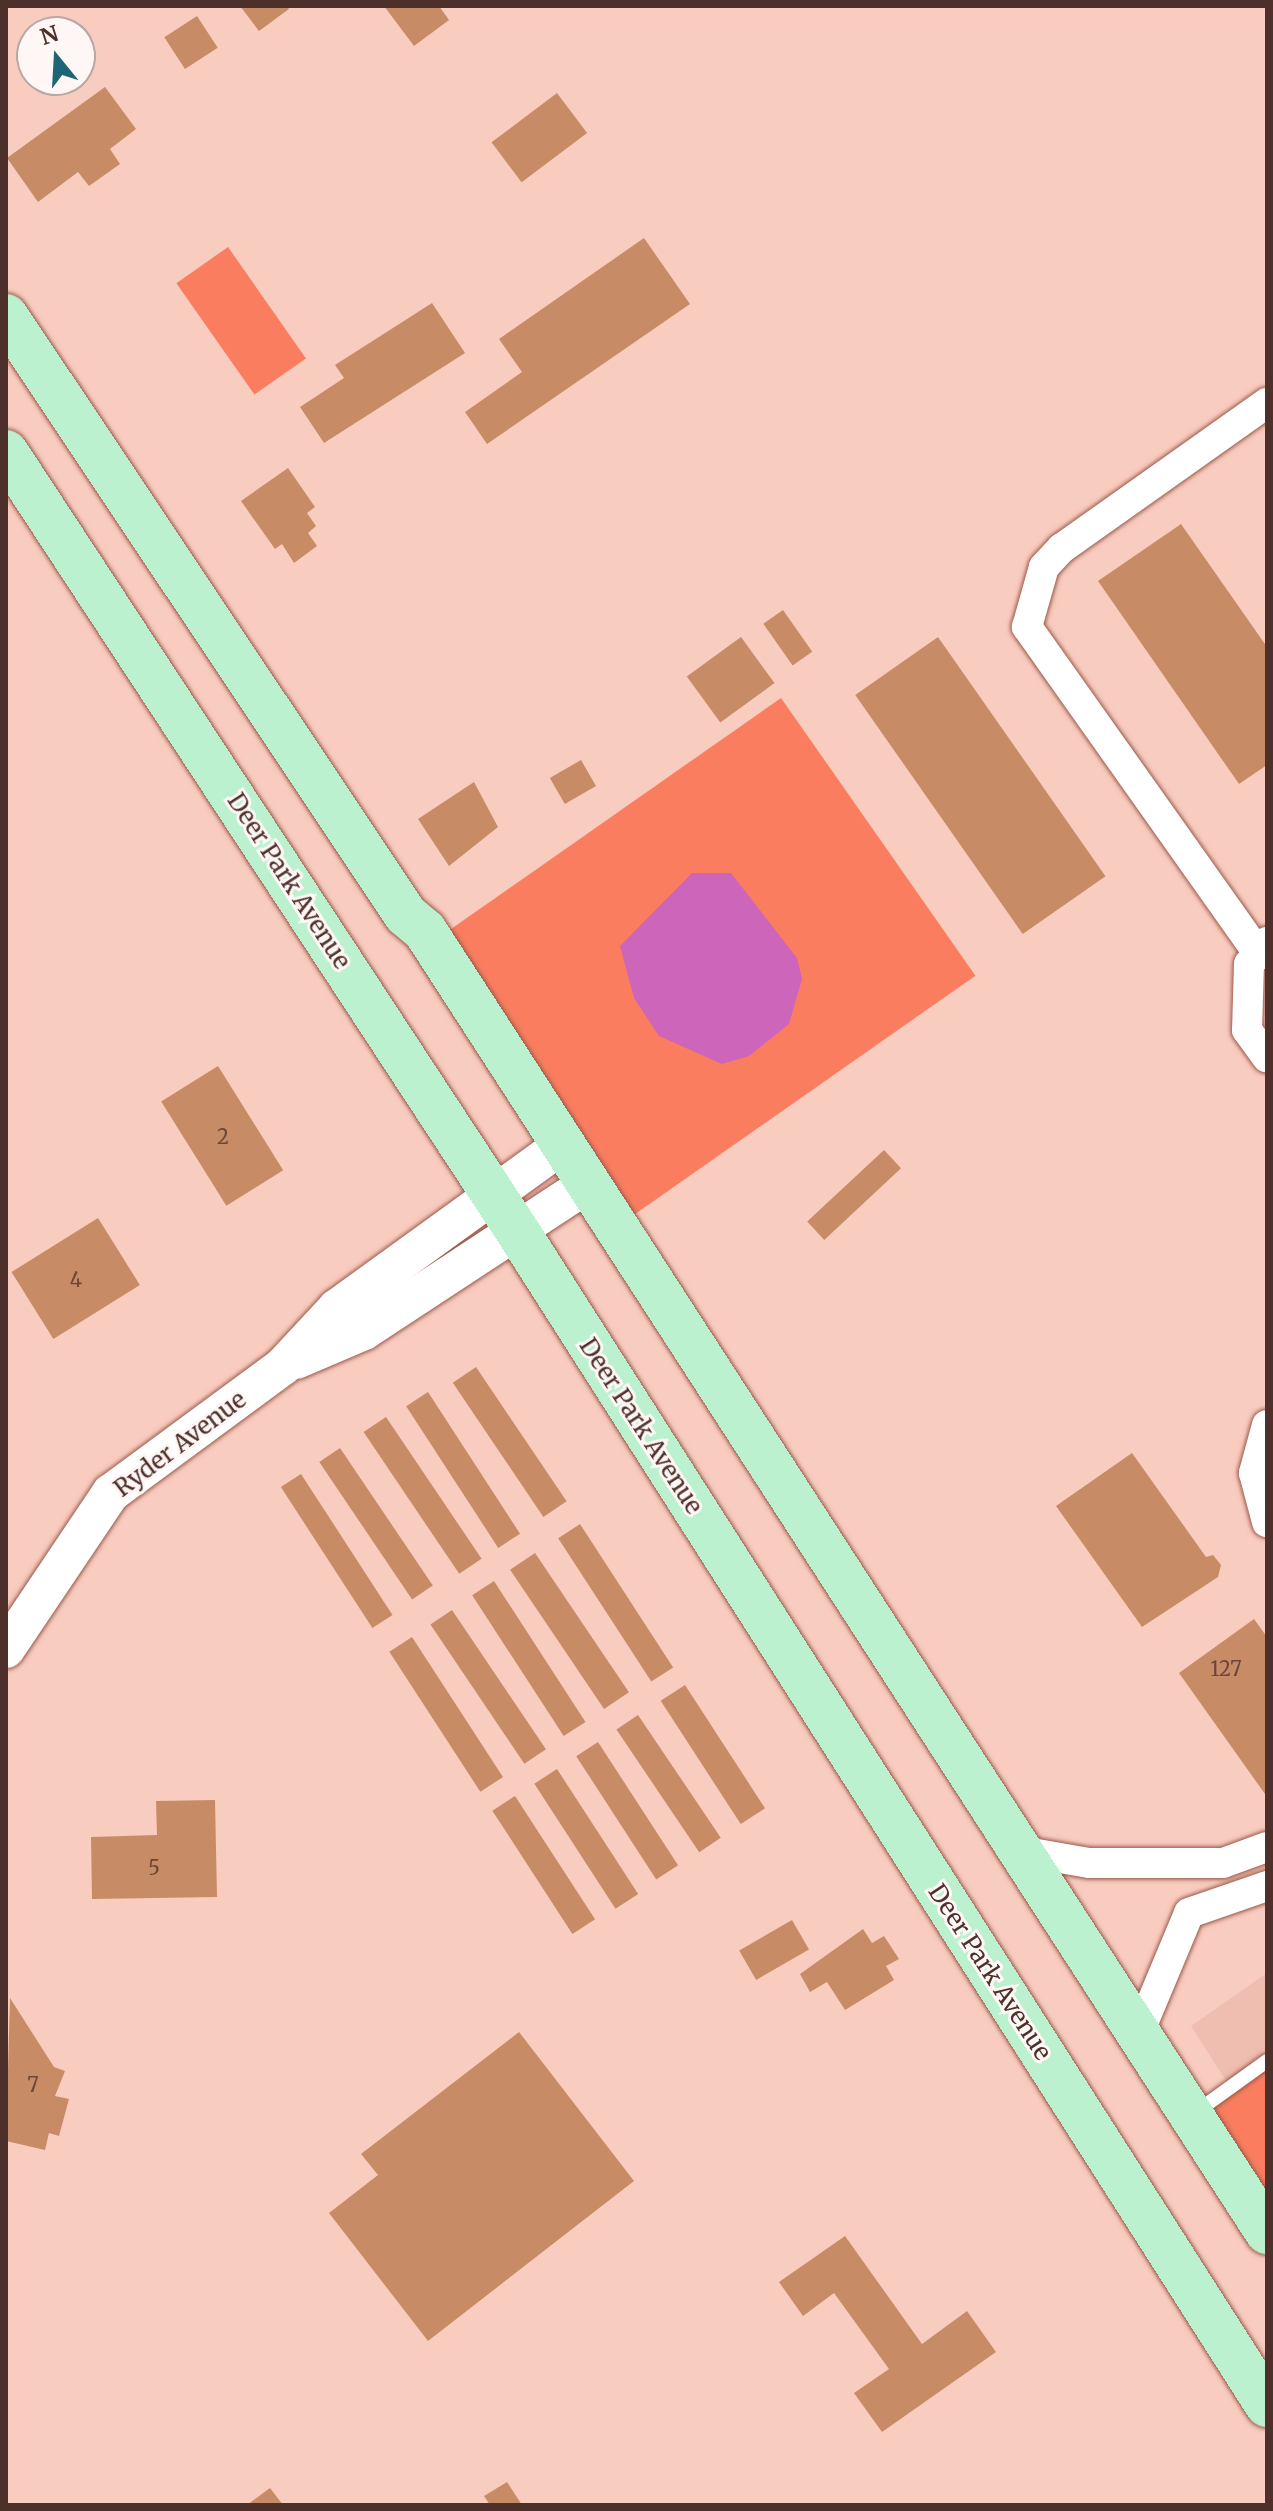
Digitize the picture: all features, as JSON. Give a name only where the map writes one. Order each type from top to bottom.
[{"type":"main road","points":[[6,316],[588,1184],[1267,2232]]},
{"type":"main road","name":"Deer Park Avenue","points":[[6,452],[518,1232],[1267,2405]]},
{"type":"street","points":[[1267,403],[1062,548],[1044,567],[1027,627],[1263,948],[1249,964],[1247,1030],[1267,1058]]},
{"type":"street","name":"Ryder Avenue","points":[[6,1649],[111,1493],[283,1366],[337,1308],[562,1145]]},
{"type":"street","name":"Ryder Avenue","points":[[283,1366],[364,1331],[588,1184]]},
{"type":"street","points":[[1267,1425],[1254,1473],[1267,1522]]},
{"type":"street","points":[[1020,1851],[1089,1863],[1223,1863],[1267,1847]]},
{"type":"street","points":[[1138,2035],[1189,1913],[1267,1886]]},
{"type":"lane","points":[[1190,2116],[1267,2061]]},
{"type":"shaded area","points":[[228,247],[306,358],[254,395],[176,283]]},
{"type":"shaded area","points":[[781,698],[975,976],[627,1219],[433,942]]},
{"type":"shaded area","points":[[692,873],[731,873],[797,958],[802,979],[789,1024],[749,1056],[722,1064],[659,1036],[634,998],[620,946]]},
{"type":"shaded area","points":[[1267,1973],[1267,2145],[1191,2026]]},
{"type":"shaded area","points":[[1267,2061],[1267,2232],[1190,2116]]},
{"type":"building","points":[[240,6],[287,6],[289,9],[259,31]]},
{"type":"building","points":[[384,6],[439,6],[449,20],[414,46]]},
{"type":"building","points":[[197,16],[218,48],[185,69],[164,37]]},
{"type":"building","points":[[105,87],[136,129],[110,149],[120,164],[89,186],[78,172],[38,202],[7,158]]},
{"type":"building","points":[[557,93],[587,133],[522,182],[492,142]]},
{"type":"building","points":[[644,238],[690,304],[487,444],[465,412],[522,372],[499,339]]},
{"type":"building","points":[[432,303],[465,353],[324,443],[300,407],[344,378],[335,365]]},
{"type":"building","points":[[288,468],[315,507],[307,513],[316,526],[308,533],[317,546],[294,563],[282,544],[275,549],[241,501]]},
{"type":"building","points":[[1181,524],[1267,647],[1267,765],[1239,784],[1098,581]]},
{"type":"building","points":[[783,610],[812,652],[793,666],[763,624]]},
{"type":"building","points":[[741,637],[775,683],[720,722],[687,676]]},
{"type":"building","points":[[938,637],[1105,876],[1023,934],[855,695]]},
{"type":"building","points":[[581,760],[596,786],[565,804],[550,778]]},
{"type":"building","points":[[474,782],[498,827],[449,866],[418,819]]},
{"type":"building","points":[[218,1066],[283,1170],[226,1206],[161,1102]]},
{"type":"building","points":[[884,1150],[901,1168],[824,1240],[807,1222]]},
{"type":"building","points":[[98,1218],[140,1285],[53,1339],[11,1272]]},
{"type":"building","points":[[476,1367],[567,1501],[543,1517],[453,1383]]},
{"type":"building","points":[[428,1392],[520,1534],[498,1548],[406,1406]]},
{"type":"building","points":[[386,1417],[482,1559],[459,1574],[364,1432]]},
{"type":"building","points":[[340,1448],[433,1586],[412,1600],[319,1462]]},
{"type":"building","points":[[1132,1453],[1206,1557],[1213,1555],[1221,1565],[1218,1577],[1142,1627],[1056,1506]]},
{"type":"building","points":[[301,1474],[392,1615],[372,1628],[281,1487]]},
{"type":"building","points":[[580,1524],[673,1667],[651,1682],[558,1538]]},
{"type":"building","points":[[535,1553],[629,1692],[604,1709],[510,1570]]},
{"type":"building","points":[[494,1581],[585,1722],[564,1736],[472,1595]]},
{"type":"building","points":[[452,1610],[546,1749],[524,1764],[430,1625]]},
{"type":"building","points":[[1254,1619],[1267,1637],[1265,1794],[1179,1673]]},
{"type":"building","points":[[412,1637],[503,1777],[480,1792],[389,1652]]},
{"type":"building","points":[[685,1685],[765,1808],[741,1824],[661,1701]]},
{"type":"building","points":[[638,1715],[721,1838],[699,1852],[616,1730]]},
{"type":"building","points":[[598,1742],[678,1865],[656,1879],[576,1756]]},
{"type":"building","points":[[557,1769],[638,1894],[616,1909],[534,1784]]},
{"type":"building","points":[[515,1796],[595,1919],[572,1934],[492,1811]]},
{"type":"building","points":[[215,1800],[217,1897],[92,1899],[91,1837],[157,1835],[156,1801]]},
{"type":"building","points":[[792,1920],[809,1949],[756,1980],[739,1950]]},
{"type":"building","points":[[863,1929],[872,1943],[884,1936],[899,1959],[886,1966],[894,1980],[845,2010],[827,1982],[810,1992],[800,1974]]},
{"type":"building","points":[[10,1998],[54,2067],[65,2071],[55,2096],[69,2099],[59,2136],[49,2133],[45,2150],[6,2141]]},
{"type":"building","points":[[519,2032],[634,2181],[428,2341],[329,2213],[378,2175],[361,2154]]},
{"type":"building","points":[[845,2236],[922,2344],[967,2311],[996,2352],[882,2432],[854,2393],[889,2369],[834,2293],[803,2316],[779,2282]]},
{"type":"building","points":[[507,2482],[522,2505],[490,2505],[484,2496]]},
{"type":"building","points":[[270,2488],[283,2505],[247,2505]]}]
